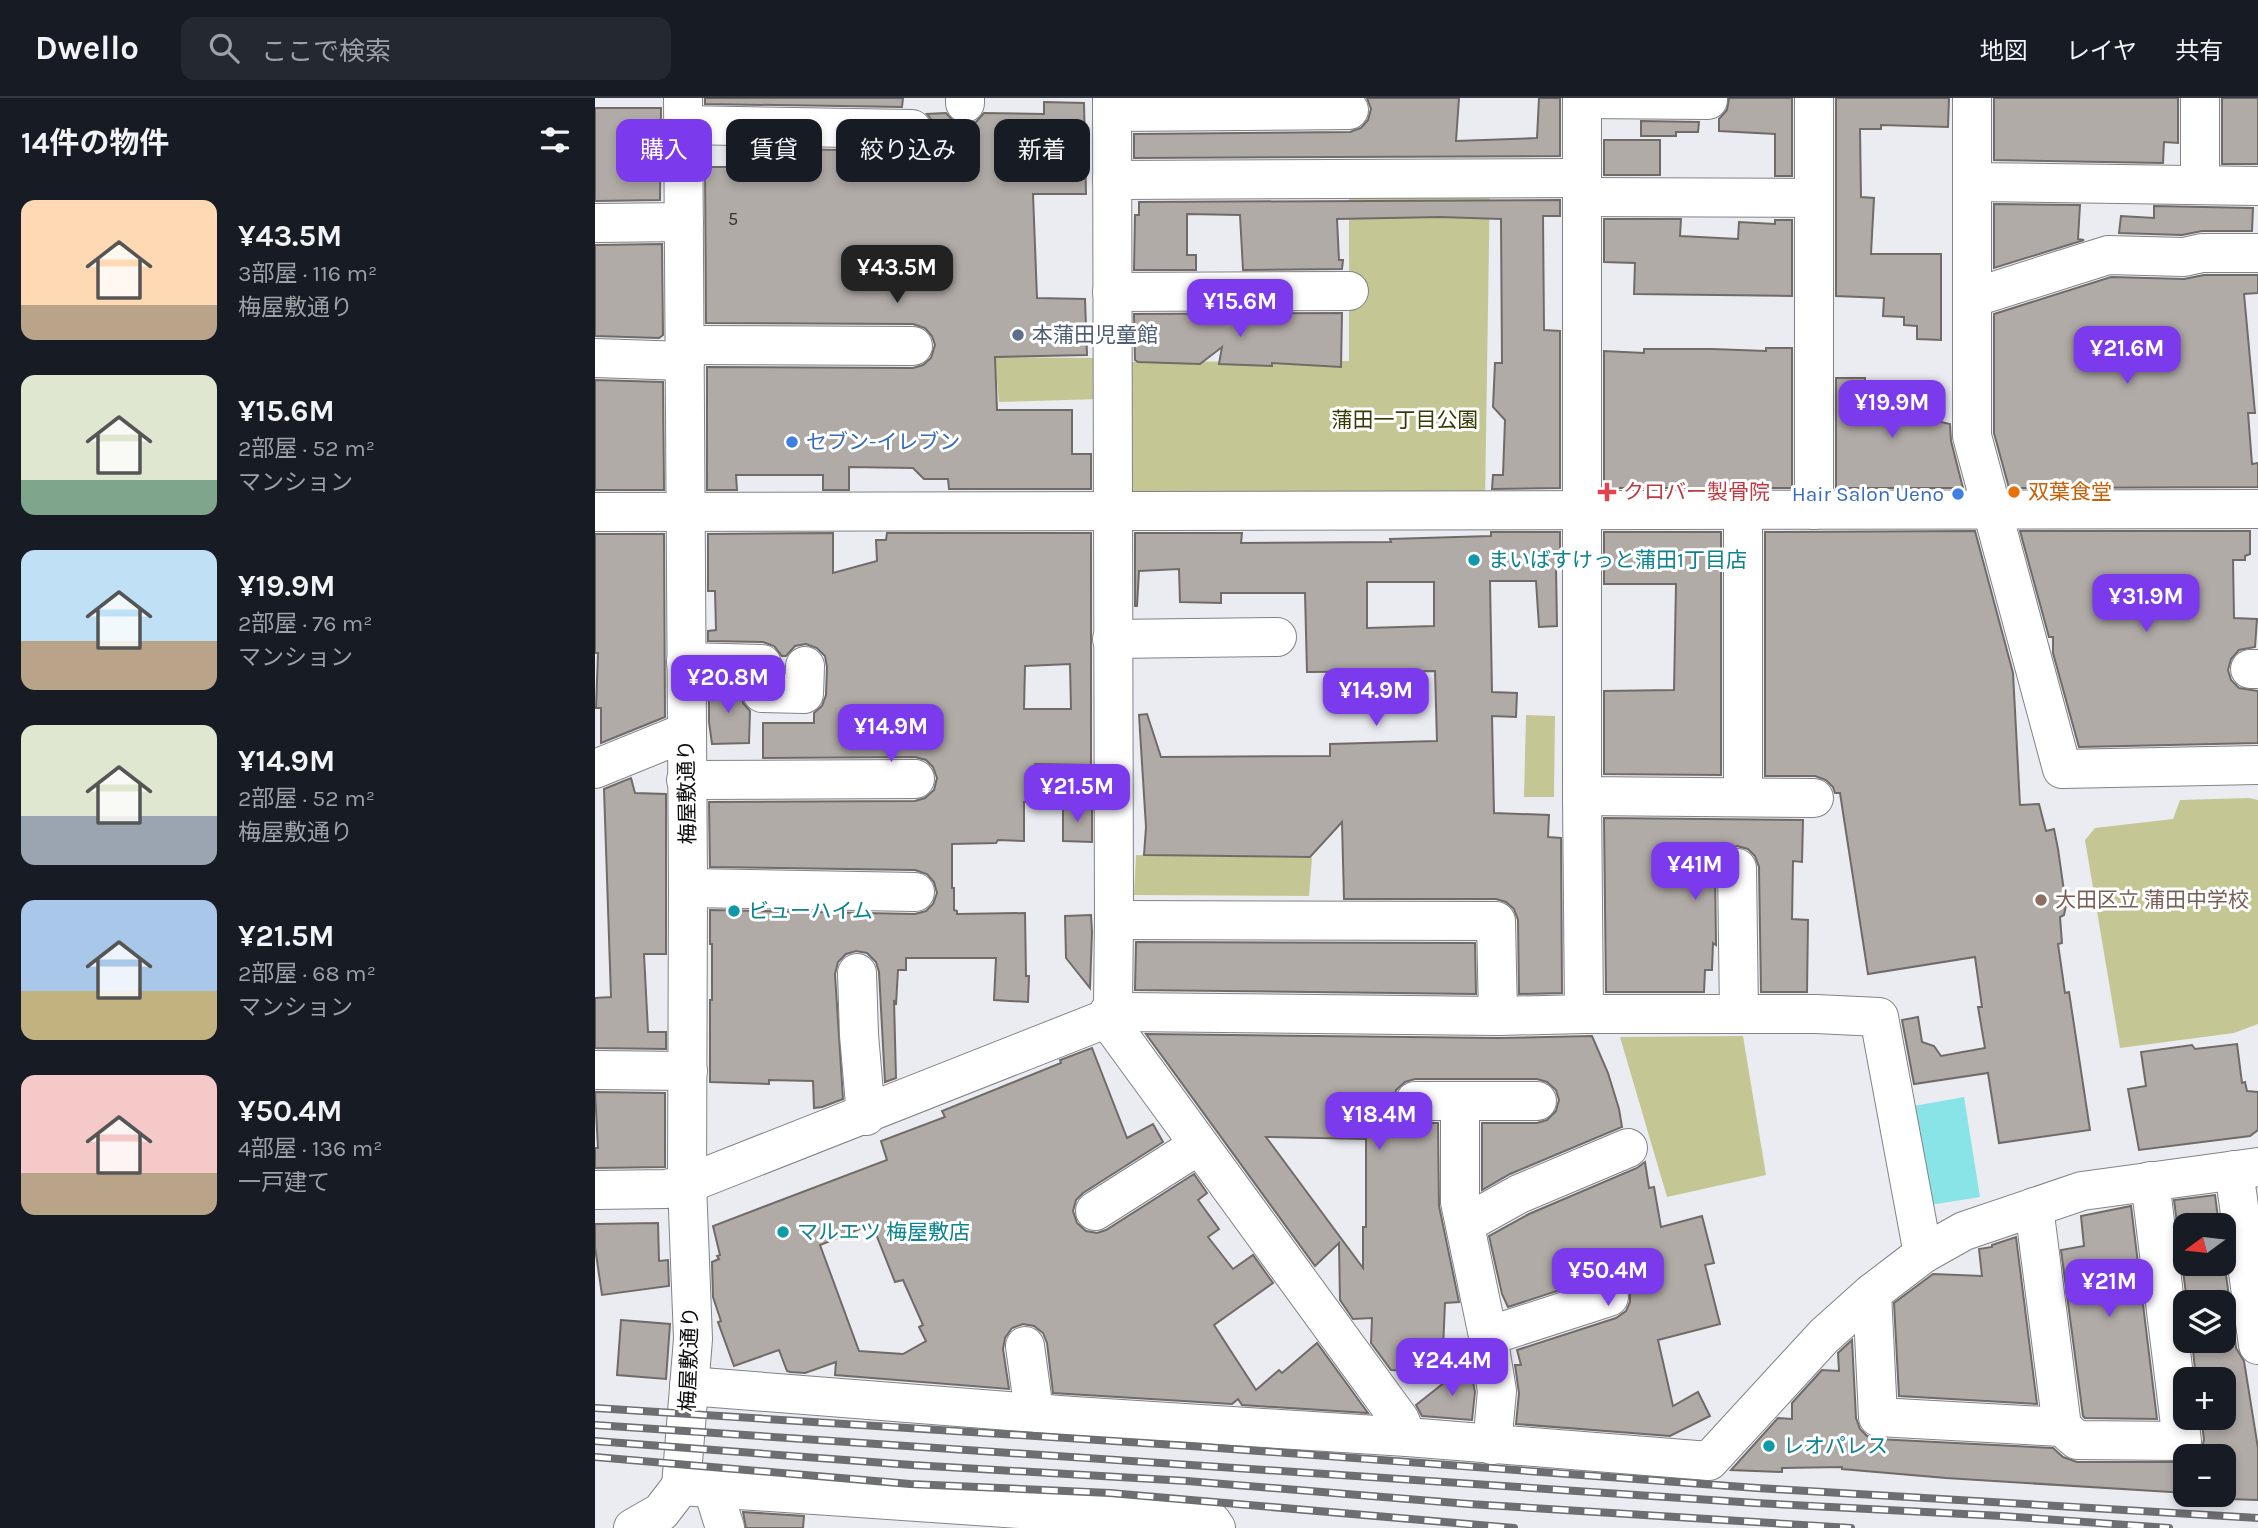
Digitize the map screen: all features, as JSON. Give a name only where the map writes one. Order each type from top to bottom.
[{"type":"street","points":[[1584,1014],[1582,796],[1585,605],[1582,511],[1587,328],[1582,98],[1708,100]]},
{"type":"street","points":[[1814,98],[1814,510]]},
{"type":"street","points":[[1972,98],[1972,436],[2062,769],[2258,765]]},
{"type":"street","points":[[2200,98],[2200,186]]},
{"type":"street","points":[[1106,1017],[1113,1005],[1114,920],[1127,702],[1112,639],[1112,105],[1349,110]]},
{"type":"street","points":[[683,112],[836,124]]},
{"type":"street","name":"梅屋敷通り","points":[[683,112],[688,1071],[695,1116],[687,1184],[693,1339],[689,1385],[697,1488]]},
{"type":"street","points":[[1112,180],[1582,187],[1814,198]]},
{"type":"street","points":[[1972,182],[2258,187]]},
{"type":"street","points":[[595,223],[684,222]]},
{"type":"street","points":[[1972,298],[2108,255],[2184,257],[2202,253],[2258,253]]},
{"type":"street","points":[[1112,292],[1349,291]]},
{"type":"street","points":[[595,358],[913,346]]},
{"type":"street","points":[[595,512],[2258,509]]},
{"type":"street","points":[[1743,511],[1743,797]]},
{"type":"street","points":[[1112,639],[1277,637]]},
{"type":"street","points":[[686,662],[762,664],[762,693],[804,694],[805,666]]},
{"type":"street","points":[[595,769],[686,732]]},
{"type":"street","points":[[686,780],[915,779]]},
{"type":"street","points":[[1582,796],[1814,798]]},
{"type":"street","points":[[1737,868],[1739,1014]]},
{"type":"street","points":[[688,888],[915,892]]},
{"type":"street","points":[[1114,920],[1496,921],[1498,1016]]},
{"type":"street","points":[[857,973],[866,1115]]},
{"type":"street","points":[[595,1190],[666,1189],[687,1184],[866,1115],[950,1073],[1106,1017],[1130,1012],[1498,1016],[1816,1014],[1879,1017],[1923,1254]]},
{"type":"street","points":[[1106,1017],[1400,1420],[1407,1437]]},
{"type":"street","points":[[595,1070],[688,1071]]},
{"type":"street","points":[[1415,1101],[1537,1101]]},
{"type":"street","points":[[1460,1101],[1460,1202],[1497,1391],[1492,1445]]},
{"type":"street","points":[[1095,1210],[1199,1145]]},
{"type":"street","points":[[1465,1224],[1519,1194],[1628,1148]]},
{"type":"street","points":[[689,1385],[1709,1461],[1824,1336],[1872,1293],[1923,1254],[1964,1231],[2082,1191],[2246,1168],[2258,1345]]},
{"type":"street","points":[[1872,1293],[1878,1417],[2062,1427],[2077,1440],[2182,1441],[2150,1181]]},
{"type":"street","points":[[2034,1207],[2062,1427]]},
{"type":"street","points":[[1488,1336],[1609,1297]]},
{"type":"street","points":[[1025,1346],[1034,1412]]},
{"type":"street","points":[[697,1488],[725,1528]]},
{"type":"street","points":[[633,1528],[697,1488],[858,1514],[1212,1522],[1216,1528]]},
{"type":"green space","name":"蒲田一丁目公園","points":[[1490,178],[1485,502],[1124,493],[1123,362],[1349,361],[1349,179]]},
{"type":"green space","points":[[995,357],[1099,358],[1100,399],[999,402]]},
{"type":"green space","points":[[1526,715],[1555,716],[1554,797],[1524,797]]},
{"type":"green space","points":[[2180,800],[2258,800],[2258,1024],[2234,1033],[2120,1048],[2085,840],[2095,828],[2173,819]]},
{"type":"green space","points":[[1136,855],[1312,858],[1309,896],[1134,895]]},
{"type":"green space","points":[[1743,1036],[1766,1175],[1667,1197],[1620,1037]]},
{"type":"water","points":[[1964,1097],[1980,1197],[1930,1205],[1914,1106]]},
{"type":"building","points":[[705,98],[903,98],[902,107],[705,104]]},
{"type":"building","points":[[1367,98],[1459,98],[1456,141],[1537,138],[1539,98],[1560,98],[1560,156],[1134,158],[1134,134],[1350,132],[1361,128],[1368,120],[1371,109]]},
{"type":"building","points":[[1729,98],[1792,98],[1792,176],[1775,176],[1775,134],[1719,131],[1719,119],[1727,110]]},
{"type":"building","points":[[1836,98],[1949,98],[1948,127],[1881,125],[1881,129],[1860,129],[1861,197],[1874,198],[1871,254],[1941,254],[1941,340],[1917,339],[1917,326],[1904,325],[1904,317],[1883,316],[1884,298],[1836,296]]},
{"type":"building","points":[[1994,98],[2178,98],[2178,143],[2164,142],[2163,163],[1994,160]]},
{"type":"building","points":[[2222,98],[2258,98],[2258,164],[2222,164]]},
{"type":"building","points":[[1044,102],[1084,103],[1084,119],[994,119],[994,182],[1086,182],[1086,194],[1033,194],[1037,298],[1085,299],[1087,355],[995,357],[997,410],[1072,410],[1072,454],[1091,454],[1091,489],[949,489],[948,479],[924,479],[913,468],[849,467],[849,490],[823,490],[823,475],[736,475],[737,490],[707,490],[707,367],[913,368],[923,365],[931,358],[935,345],[925,328],[913,324],[706,323],[705,182],[712,182],[712,167],[726,167],[726,182],[822,182],[822,150],[836,150],[836,182],[980,182],[979,119],[984,113],[1044,114]]},
{"type":"building","points":[[595,108],[661,108],[661,119],[616,119],[616,182],[660,182],[660,200],[595,201]]},
{"type":"building","points":[[946,113],[951,119],[931,119],[927,114]]},
{"type":"building","points":[[1641,121],[1699,122],[1698,132],[1676,132],[1676,136],[1641,136]]},
{"type":"building","points":[[1604,140],[1660,140],[1660,175],[1604,175]]},
{"type":"building","points":[[1560,200],[1560,216],[1543,216],[1544,330],[1560,331],[1560,488],[1492,489],[1493,475],[1503,475],[1505,420],[1493,407],[1495,363],[1502,363],[1501,219],[1337,219],[1342,269],[1243,270],[1240,215],[1187,214],[1187,255],[1196,255],[1196,270],[1134,270],[1135,215],[1139,215],[1139,202]]},
{"type":"building","points":[[1994,204],[2080,205],[2078,239],[2084,240],[1994,268]]},
{"type":"building","points":[[2154,206],[2253,208],[2252,231],[2202,231],[2182,235],[2119,233],[2121,216],[2154,218]]},
{"type":"building","points":[[1604,219],[1681,219],[1680,236],[1738,239],[1739,222],[1775,224],[1775,220],[1792,220],[1792,296],[1634,294],[1635,263],[1604,262]]},
{"type":"building","points":[[662,244],[663,335],[659,338],[595,336],[595,245]]},
{"type":"building","points":[[2204,275],[2258,275],[2258,293],[2244,294],[2255,413],[2248,413],[2252,464],[2258,463],[2258,487],[2009,488],[1994,433],[1994,314],[2111,277],[2184,279]]},
{"type":"building","points":[[1342,313],[1341,367],[1272,363],[1272,366],[1219,364],[1222,347],[1200,364],[1135,360],[1134,314]]},
{"type":"building","points":[[1766,348],[1792,348],[1792,488],[1604,488],[1604,351],[1766,351]]},
{"type":"building","points":[[1836,378],[1865,378],[1865,392],[1941,393],[1941,422],[1950,424],[1951,441],[1963,488],[1836,488]]},
{"type":"building","points":[[595,380],[663,382],[664,490],[595,490]]},
{"type":"building","points":[[1975,531],[2013,673],[2020,805],[2039,804],[2046,831],[2054,829],[2058,849],[2066,905],[2064,915],[2060,917],[2062,943],[2058,944],[2065,993],[2069,992],[2090,1130],[1999,1143],[1988,1073],[1914,1084],[1902,1020],[1918,1017],[1922,1042],[1934,1046],[1941,1056],[1985,1048],[1978,1007],[1982,1007],[1975,957],[1868,974],[1840,793],[1835,793],[1826,780],[1815,776],[1765,776],[1765,532]]},
{"type":"building","points":[[2020,531],[2250,531],[2250,554],[2245,556],[2245,560],[2233,560],[2234,618],[2257,619],[2255,647],[2239,650],[2231,659],[2228,670],[2231,680],[2239,688],[2258,691],[2258,743],[2079,747],[2053,653],[2053,637],[2049,637]]},
{"type":"building","points":[[1491,532],[1560,532],[1560,567],[1556,567],[1557,626],[1539,627],[1536,581],[1490,581],[1492,692],[1517,693],[1516,717],[1492,716],[1494,813],[1549,815],[1548,837],[1561,838],[1562,993],[1519,994],[1518,920],[1514,909],[1506,902],[1496,899],[1344,899],[1342,822],[1310,857],[1144,855],[1146,827],[1139,715],[1147,714],[1161,757],[1330,756],[1330,744],[1437,741],[1435,671],[1307,672],[1305,593],[1221,593],[1221,603],[1180,602],[1179,569],[1139,571],[1135,606],[1135,533],[1242,533],[1241,543],[1391,542],[1390,539],[1491,536]],"holes":[[[1367,582],[1434,582],[1434,626],[1367,628]]]},
{"type":"building","points":[[1604,532],[1721,532],[1721,775],[1604,774],[1604,691],[1674,690],[1676,584],[1604,584]]},
{"type":"building","points":[[833,533],[833,573],[877,561],[876,540],[886,540],[887,533],[1091,533],[1091,765],[1035,764],[1035,802],[1024,802],[1024,841],[952,844],[952,888],[954,910],[957,914],[1025,913],[1028,1002],[994,1000],[996,958],[906,958],[906,970],[898,970],[896,1005],[894,1000],[896,1078],[885,1082],[879,972],[876,962],[867,953],[856,951],[846,954],[838,962],[835,974],[843,1099],[822,1107],[814,1108],[813,1081],[769,1080],[769,1084],[710,1082],[710,910],[915,914],[926,911],[933,904],[937,893],[934,882],[927,874],[915,870],[710,867],[709,802],[915,801],[925,798],[934,790],[937,778],[933,767],[926,760],[915,757],[763,758],[763,723],[814,723],[814,713],[822,706],[826,695],[825,656],[817,648],[806,644],[795,646],[786,656],[782,656],[774,646],[763,642],[708,641],[708,631],[716,630],[715,591],[708,591],[708,534]],"holes":[[[1070,664],[1071,709],[1024,709],[1025,666]]]},
{"type":"building","points":[[595,534],[664,534],[665,717],[601,743],[601,708],[596,708],[598,653],[595,653]]},
{"type":"building","points":[[709,684],[740,685],[743,703],[750,711],[749,743],[712,744]]},
{"type":"building","points":[[631,778],[635,793],[666,794],[666,954],[644,954],[648,1032],[666,1032],[666,1049],[595,1048],[595,998],[611,997],[604,789]]},
{"type":"building","points":[[1063,807],[1092,808],[1092,842],[1063,841]]},
{"type":"building","points":[[1604,818],[1803,820],[1802,862],[1793,861],[1792,919],[1808,920],[1807,992],[1761,992],[1759,867],[1755,856],[1748,849],[1737,846],[1725,850],[1718,857],[1715,868],[1716,945],[1713,943],[1712,970],[1705,970],[1704,992],[1606,992]]},
{"type":"building","points":[[1091,915],[1090,988],[1066,958],[1065,916]]},
{"type":"building","points":[[1136,942],[1475,943],[1476,994],[1135,990]]},
{"type":"building","points":[[1146,1034],[1498,1038],[1592,1036],[1608,1073],[1622,1127],[1510,1174],[1482,1190],[1482,1123],[1537,1123],[1547,1120],[1556,1111],[1559,1100],[1556,1090],[1547,1082],[1537,1079],[1415,1079],[1405,1082],[1396,1090],[1393,1102],[1396,1112],[1404,1120],[1438,1123],[1439,1206],[1459,1302],[1445,1303],[1442,1373],[1391,1370],[1371,1343],[1372,1318],[1353,1319],[1340,1300],[1339,1243],[1315,1266]],"holes":[[[1266,1137],[1366,1139],[1366,1227],[1363,1227],[1363,1268]]]},
{"type":"building","points":[[2237,1044],[2242,1083],[2245,1082],[2247,1091],[2258,1092],[2258,1130],[2250,1136],[2139,1150],[2128,1089],[2146,1086],[2141,1052],[2192,1045],[2195,1049]]},
{"type":"building","points":[[1092,1048],[1127,1138],[1153,1124],[1163,1142],[1083,1193],[1076,1200],[1073,1211],[1077,1223],[1086,1231],[1097,1233],[1106,1230],[1194,1174],[1207,1193],[1198,1200],[1219,1229],[1208,1237],[1233,1269],[1253,1255],[1273,1283],[1214,1325],[1256,1390],[1279,1370],[1282,1373],[1317,1343],[1368,1413],[1242,1405],[1238,1399],[1232,1404],[1053,1393],[1047,1343],[1043,1333],[1034,1326],[1023,1324],[1012,1328],[1005,1338],[1003,1349],[1009,1389],[835,1375],[836,1362],[805,1373],[790,1372],[787,1371],[779,1350],[734,1366],[718,1322],[721,1321],[713,1297],[712,1262],[719,1259],[717,1256],[720,1255],[713,1226],[887,1160],[881,1141],[945,1117],[942,1111],[1061,1063],[1060,1060]],"holes":[[[872,1224],[895,1282],[903,1280],[923,1325],[919,1327],[926,1341],[903,1354],[859,1351],[820,1245]]]},
{"type":"building","points":[[595,1092],[665,1093],[665,1167],[595,1168],[595,1148],[598,1148]]},
{"type":"building","points":[[1645,1162],[1649,1188],[1654,1187],[1661,1227],[1702,1216],[1714,1263],[1705,1265],[1720,1324],[1658,1340],[1673,1406],[1698,1392],[1710,1416],[1670,1436],[1516,1424],[1519,1393],[1515,1365],[1521,1365],[1517,1350],[1616,1318],[1626,1311],[1630,1302],[1630,1291],[1623,1280],[1614,1276],[1603,1276],[1508,1307],[1502,1294],[1489,1236],[1529,1214],[1637,1168]]},
{"type":"building","points":[[2215,1195],[2217,1213],[2176,1213],[2174,1200]]},
{"type":"building","points":[[2131,1206],[2157,1419],[2085,1418],[2061,1250],[2084,1246],[2081,1216]]},
{"type":"building","points":[[658,1223],[659,1261],[668,1260],[669,1286],[602,1295],[595,1247],[595,1224]]},
{"type":"building","points":[[2016,1237],[2037,1404],[1899,1396],[1894,1303],[1933,1274],[1982,1276],[1979,1249],[1992,1247]]},
{"type":"building","points":[[2184,1276],[2226,1276],[2228,1290],[2185,1290]]},
{"type":"building","points":[[621,1320],[670,1324],[666,1379],[617,1375]]},
{"type":"building","points":[[1852,1340],[1856,1418],[1860,1429],[1867,1436],[1877,1439],[2053,1448],[2063,1457],[2077,1462],[2173,1462],[2173,1492],[1946,1478],[1842,1467],[1782,1468],[1782,1472],[1731,1470],[1778,1418],[1792,1419],[1792,1403],[1822,1370],[1839,1371],[1838,1353]]},
{"type":"building","points":[[2236,1348],[2244,1361],[2258,1448],[2258,1500],[2236,1499],[2236,1444],[2203,1444],[2203,1430],[2236,1430],[2236,1367],[2195,1367],[2193,1353],[2236,1353]]},
{"type":"building","points":[[1469,1363],[1475,1392],[1472,1420],[1422,1416],[1416,1405]]},
{"type":"building","points":[[743,1512],[804,1516],[803,1528],[746,1528]]},
{"type":"railway","points":[[595,1408],[1191,1446],[1757,1488],[2258,1518]]},
{"type":"railway","points":[[595,1425],[2169,1528]]},
{"type":"railway","points":[[595,1441],[912,1465],[1187,1481],[1469,1504],[1851,1528]]},
{"type":"railway","points":[[595,1457],[910,1484],[1110,1493],[1514,1528]]},
{"type":"place","name":"本蒲田児童館","points":[[1018,335]]},
{"type":"place","name":"セブン-イレブン","points":[[792,442]]},
{"type":"place","name":"クロバー製骨院","points":[[1607,492]]},
{"type":"place","name":"双葉食堂","points":[[2014,492]]},
{"type":"place","name":"Hair Salon Ueno","points":[[1958,494]]},
{"type":"place","name":"まいばすけっと蒲田1丁目店","points":[[1474,560]]},
{"type":"place","name":"大田区立 蒲田中学校","points":[[2041,900]]},
{"type":"place","name":"ビューハイム","points":[[734,911]]},
{"type":"place","name":"マルエツ 梅屋敷店","points":[[783,1232]]},
{"type":"place","name":"レオパレス","points":[[1769,1446]]}]
